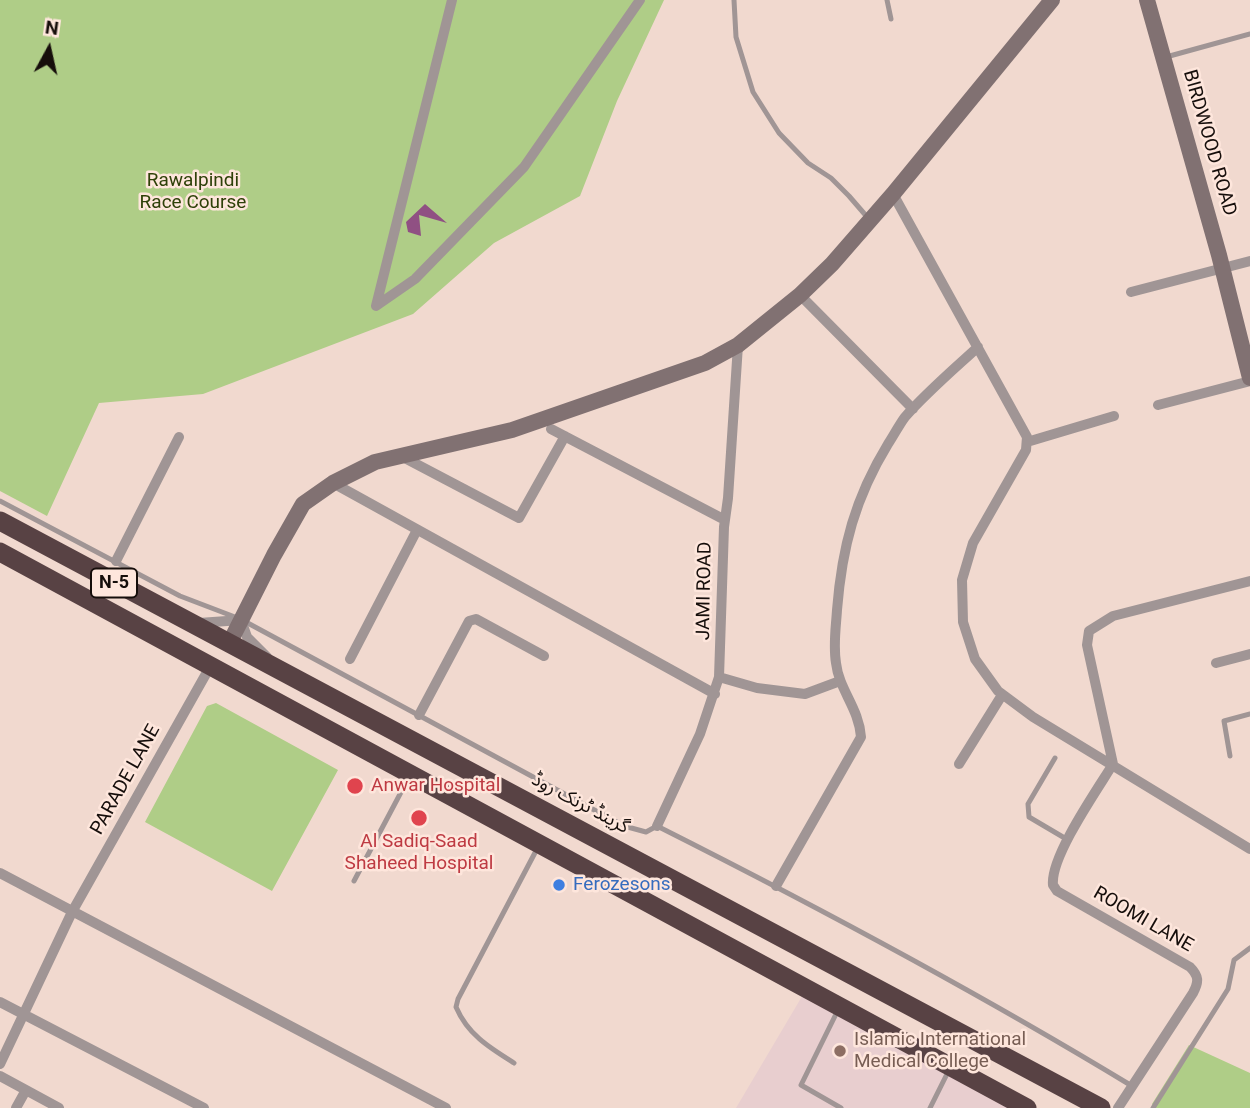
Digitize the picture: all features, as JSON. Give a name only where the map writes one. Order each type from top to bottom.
[{"type":"highway","name":"گرینڈ ٹرنک روڈ","points":[[0,522],[1101,1108]]},
{"type":"highway","name":"N-5","points":[[0,552],[1027,1108]]},
{"type":"street","points":[[452,0],[376,306],[415,279],[524,167],[640,0]]},
{"type":"street","points":[[229,644],[303,504],[333,483],[375,462],[512,430],[705,363],[738,345],[800,295],[832,264],[1052,0]]},
{"type":"street","name":"BIRDWOOD ROAD","points":[[1146,1],[1222,268],[1250,379]]},
{"type":"street","points":[[893,194],[1027,437],[1026,450],[973,543],[962,580],[963,622],[975,659],[1002,695],[1033,717],[1250,849]]},
{"type":"street","points":[[1131,292],[1250,261]]},
{"type":"street","points":[[800,295],[914,409]]},
{"type":"street","name":"JAMI ROAD","points":[[657,826],[700,734],[719,677],[724,520],[738,345]]},
{"type":"street","points":[[776,886],[861,737],[855,707],[840,681],[834,645],[839,581],[847,533],[872,470],[904,418],[978,347]]},
{"type":"street","points":[[1158,405],[1250,379]]},
{"type":"street","points":[[1027,442],[1114,416]]},
{"type":"street","points":[[551,429],[724,520]]},
{"type":"street","points":[[116,561],[179,436]]},
{"type":"street","points":[[401,456],[519,518],[565,436]]},
{"type":"street","points":[[333,483],[715,694]]},
{"type":"street","points":[[350,659],[417,530]]},
{"type":"street","points":[[1113,764],[1087,645],[1089,631],[1113,616],[1250,581]]},
{"type":"street","points":[[419,715],[468,621],[476,619],[544,656]]},
{"type":"street","points":[[190,623],[241,620]]},
{"type":"street","points":[[241,620],[247,637],[280,669]]},
{"type":"street","points":[[1216,663],[1250,654]]},
{"type":"street","name":"PARADE LANE","points":[[0,1064],[72,912],[211,665]]},
{"type":"street","points":[[719,677],[758,688],[805,694],[840,681]]},
{"type":"street","points":[[960,764],[1002,695]]},
{"type":"street","name":"ROOMI LANE","points":[[1113,764],[1068,840],[1052,878],[1053,885],[1058,891],[1190,967],[1198,977],[1194,993],[1118,1108]]},
{"type":"street","points":[[0,873],[446,1108]]},
{"type":"street","points":[[0,1002],[204,1108]]},
{"type":"street","points":[[0,1076],[59,1108]]},
{"type":"street","points":[[16,1108],[26,1090]]},
{"type":"lane","points":[[734,0],[736,37],[753,92],[779,133],[808,163],[831,178],[849,195],[870,221]]},
{"type":"lane","points":[[887,0],[891,19]]},
{"type":"lane","points":[[1163,58],[1250,34]]},
{"type":"lane","points":[[0,500],[180,596],[241,620],[624,826],[646,832],[657,826],[776,886],[858,929],[1132,1086]]},
{"type":"lane","points":[[1230,756],[1224,721],[1250,714]]},
{"type":"lane","points":[[1055,758],[1028,804],[1027,811],[1029,817],[1068,840]]},
{"type":"lane","points":[[354,881],[411,774]]},
{"type":"lane","points":[[514,1063],[474,1035],[456,1007],[540,844]]},
{"type":"lane","points":[[1153,1108],[1228,989],[1234,960],[1250,948]]},
{"type":"lane","points":[[840,1007],[801,1084],[841,1108]]},
{"type":"lane","points":[[930,1108],[950,1067]]},
{"type":"shaded area","name":"Islamic International Medical College","points":[[804,993],[1016,1108],[736,1108]]},
{"type":"green space","name":"Rawalpindi Race Course","points":[[0,0],[664,0],[617,101],[580,196],[494,243],[413,314],[203,394],[99,403],[47,516],[0,491]]},
{"type":"green space","points":[[216,703],[338,770],[272,891],[145,822],[207,706]]},
{"type":"green space","points":[[1189,1045],[1250,1073],[1250,1108],[1155,1108],[1152,1104]]},
{"type":"building","points":[[425,204],[447,223],[419,215],[421,236],[408,232],[406,222]]},
{"type":"place","name":"Anwar Hospital","points":[[355,786]]},
{"type":"place","name":"Al Sadiq-Saad Shaheed Hospital","points":[[419,818]]},
{"type":"place","name":"Ferozesons","points":[[559,885]]},
{"type":"place","name":"Islamic International Medical College","points":[[840,1051]]}]
